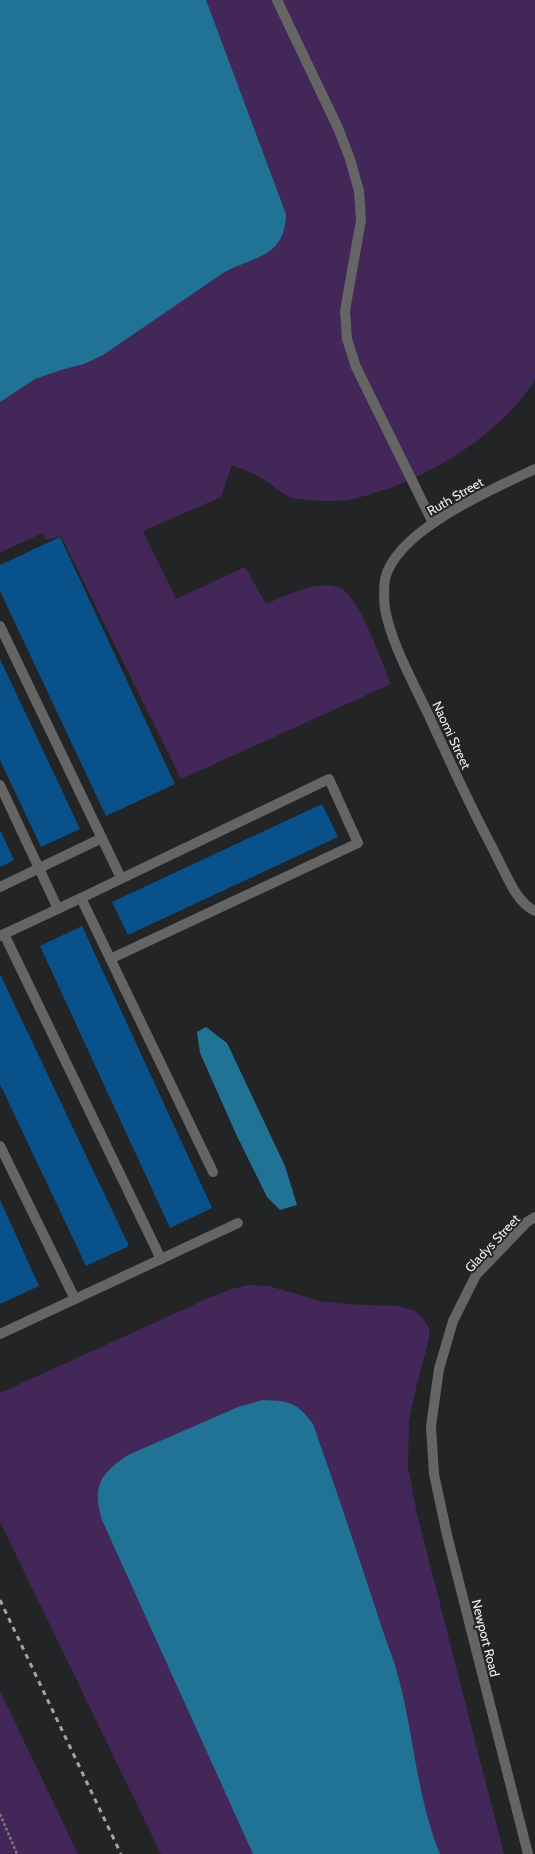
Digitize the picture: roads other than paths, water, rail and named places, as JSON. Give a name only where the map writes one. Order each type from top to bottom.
[{"type":"street","points":[[277,0],[338,128],[350,159],[359,191],[361,220],[345,311],[347,339],[356,367],[433,523]]},
{"type":"street","name":"Ruth Street","points":[[395,556],[423,530],[433,523],[497,487],[535,469]]},
{"type":"street","name":"Naomi Street","points":[[395,556],[385,579],[385,609],[394,638],[471,806],[515,890],[528,908],[535,911]]},
{"type":"street","points":[[0,626],[121,878]]},
{"type":"street","points":[[110,959],[358,843],[329,779],[2,935],[161,1259]]},
{"type":"street","points":[[0,785],[58,909]]},
{"type":"street","points":[[0,887],[102,838]]},
{"type":"street","points":[[81,898],[213,1172]]},
{"type":"street","points":[[0,1146],[75,1299]]},
{"type":"street","name":"Gladys Street","points":[[432,1426],[440,1369],[453,1321],[476,1275],[527,1222],[535,1217]]},
{"type":"street","points":[[0,1334],[238,1223]]},
{"type":"street","name":"Newport Road","points":[[432,1426],[434,1474],[447,1535],[528,1854]]},
{"type":"water","points":[[0,0],[206,0],[286,214],[284,228],[280,239],[274,248],[266,254],[223,273],[103,355],[84,364],[35,379],[0,402]]},
{"type":"water","points":[[206,1027],[227,1043],[285,1166],[297,1205],[280,1210],[267,1197],[236,1134],[200,1053],[197,1032]]},
{"type":"water","points":[[263,1400],[280,1401],[292,1404],[302,1411],[313,1424],[395,1665],[407,1713],[425,1808],[440,1854],[253,1854],[102,1520],[99,1508],[98,1490],[105,1475],[118,1462],[128,1455],[238,1407]]},
{"type":"railway","points":[[0,1600],[121,1854]]}]
